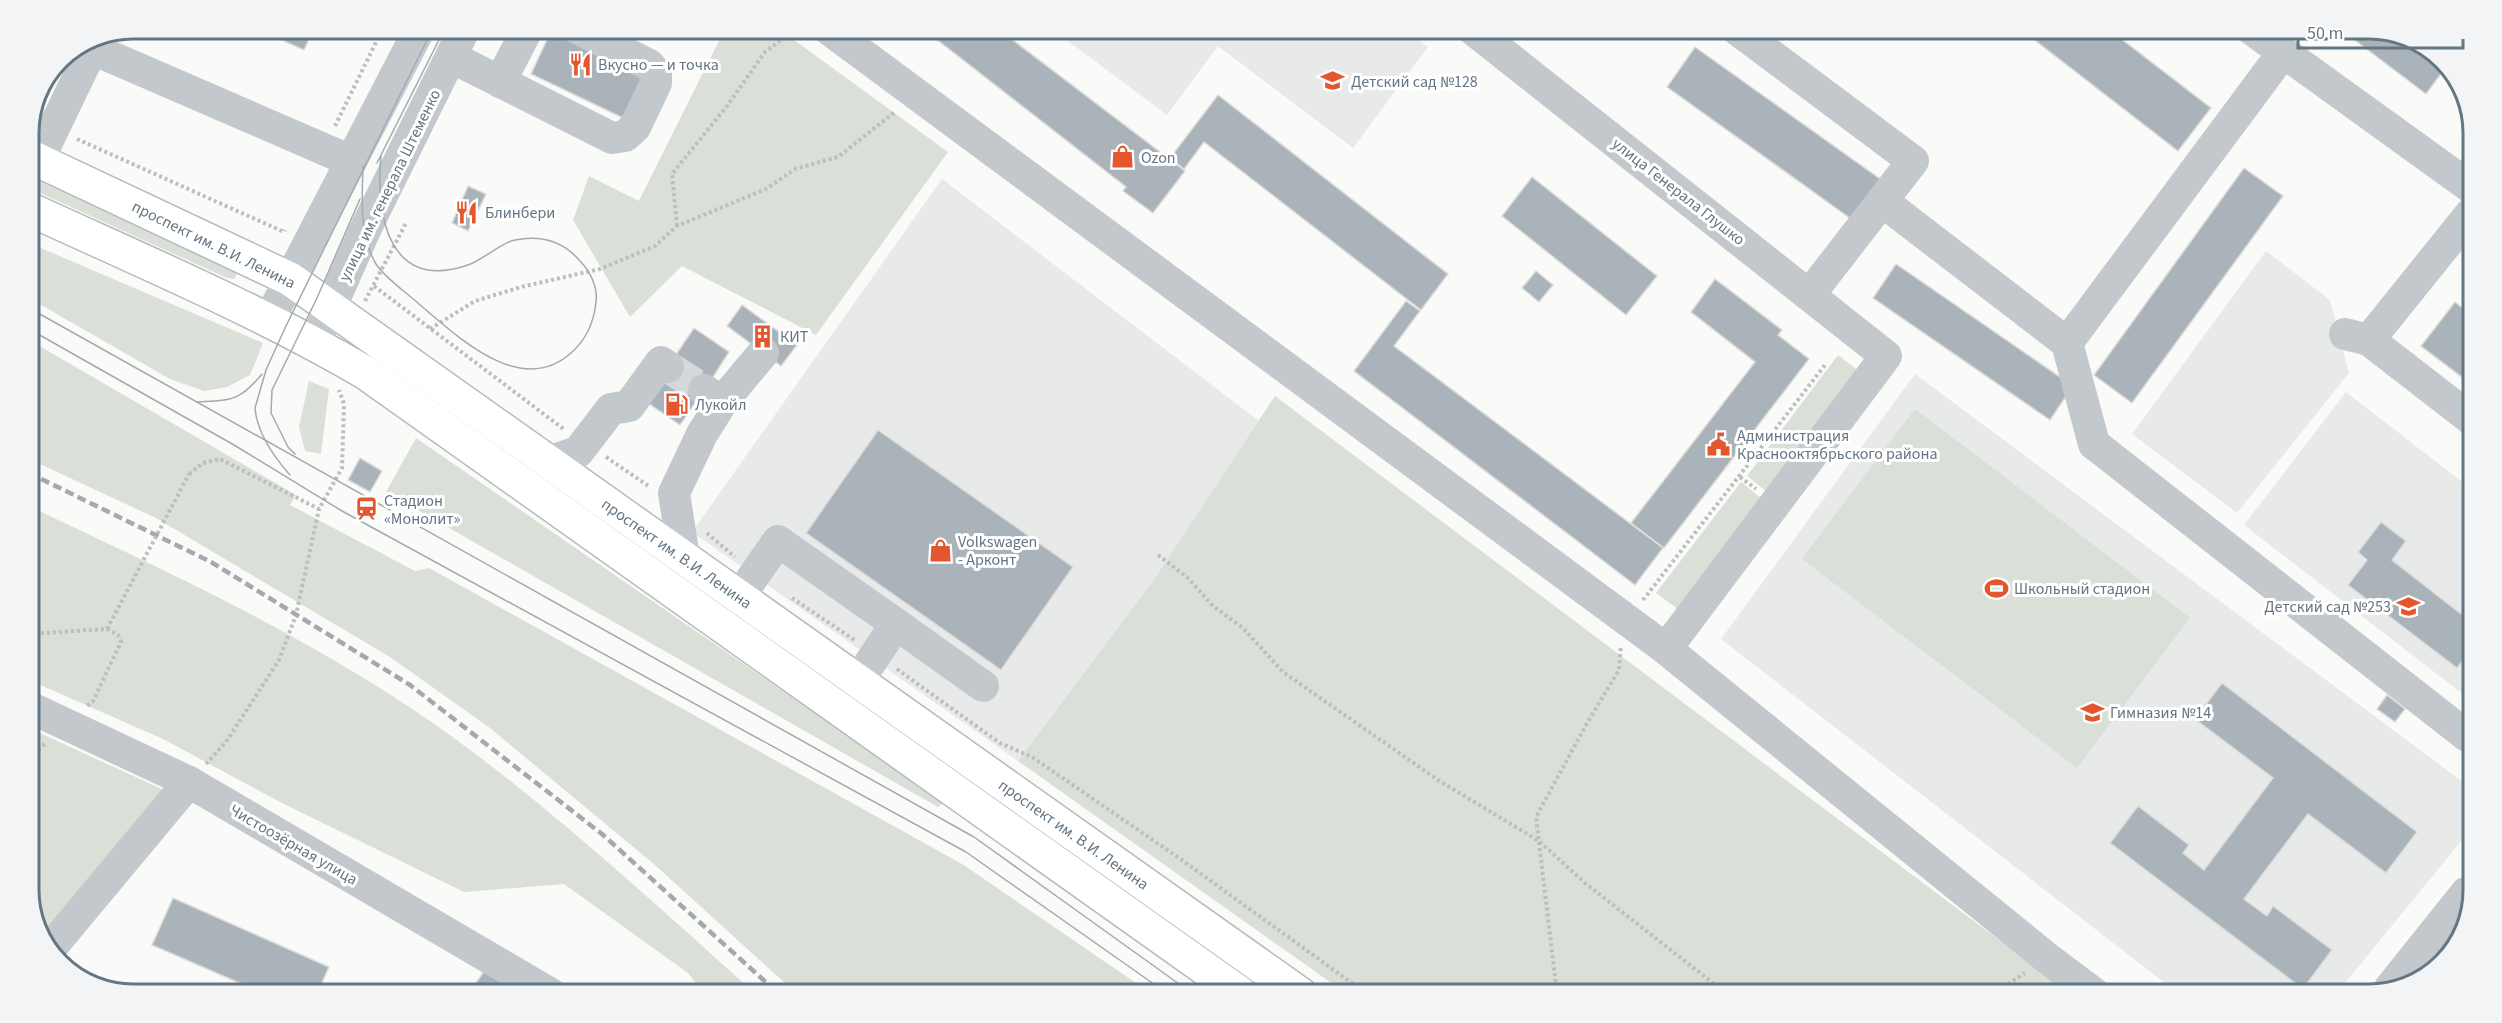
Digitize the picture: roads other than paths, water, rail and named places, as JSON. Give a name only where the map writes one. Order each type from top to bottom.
[{"type":"main road","name":"проспект им. В.И. Ленина","points":[[39,162],[290,279],[1286,984]]},
{"type":"main road","name":"проспект им. В.И. Ленина","points":[[39,214],[269,320],[366,373],[1227,984]]},
{"type":"street","points":[[269,320],[414,39]]},
{"type":"street","name":"улица им. генерала Штеменко","points":[[324,349],[341,315],[365,230],[460,39]]},
{"type":"street","points":[[500,82],[522,39]]},
{"type":"street","points":[[451,57],[612,138],[625,136],[635,127],[656,83],[656,73],[649,64],[599,39]]},
{"type":"street","points":[[843,39],[1626,622],[1666,649],[2082,984]]},
{"type":"street","name":"улица Генерала Глушко","points":[[1485,39],[1886,356],[1666,649]]},
{"type":"street","points":[[1750,39],[1913,161],[1810,294]]},
{"type":"street","points":[[2264,39],[2463,182]]},
{"type":"street","points":[[39,150],[54,129],[86,61],[93,54],[102,53],[351,161]]},
{"type":"street","points":[[2067,343],[2282,54]]},
{"type":"street","points":[[1882,201],[2067,343],[2094,444],[2463,732]]},
{"type":"street","points":[[2463,222],[2357,337],[2463,414]]},
{"type":"street","points":[[684,558],[674,494],[702,434],[713,396],[763,352]]},
{"type":"street","points":[[548,462],[578,452],[611,409],[629,406],[661,363],[668,367]]},
{"type":"street","points":[[738,597],[778,541],[982,686]]},
{"type":"street","points":[[858,681],[896,624]]},
{"type":"street","name":"Чистоозёрная улица","points":[[39,711],[189,782],[534,984]]},
{"type":"street","points":[[56,942],[189,782]]},
{"type":"street","points":[[2397,980],[2462,899]]},
{"type":"tunnel","points":[[668,367],[704,390]]},
{"type":"tram line","points":[[290,475],[267,444],[256,417],[255,408],[266,370],[428,39]]},
{"type":"tram line","points":[[377,163],[439,39]]},
{"type":"tram line","points":[[363,166],[363,216],[367,241],[376,264],[396,285],[471,346],[511,366],[532,369],[552,365],[571,353],[585,336],[595,309],[594,285],[584,265],[559,244],[533,238],[510,241],[468,265],[441,271],[420,268],[404,258],[393,243],[385,224],[381,202],[381,156]]},
{"type":"tram line","points":[[295,454],[288,447],[271,413],[272,390],[317,298],[360,199]]},
{"type":"tram line","points":[[39,314],[974,837],[1179,984]]},
{"type":"tram line","points":[[39,335],[234,445],[342,511],[966,852],[1154,984]]},
{"type":"tram line","points":[[197,402],[234,398],[247,390],[262,374]]},
{"type":"railway","points":[[39,478],[211,562],[410,685],[602,834],[768,984]]},
{"type":"place","name":"Вкусно — и точка","points":[[580,64]]},
{"type":"place","name":"Детский сад №128","points":[[1333,81]]},
{"type":"place","name":"Ozon","points":[[1123,157]]},
{"type":"place","name":"Блинбери","points":[[467,212]]},
{"type":"place","name":"КИТ","points":[[762,336]]},
{"type":"place","name":"Лукойл","points":[[677,404]]},
{"type":"place","name":"Администрация Краснооктябрьского района","points":[[1719,444]]},
{"type":"place","name":"Стадион «Монолит»","points":[[366,509]]},
{"type":"place","name":"Volkswagen - Арконт","points":[[940,550]]},
{"type":"place","name":"Школьный стадион","points":[[1996,588]]},
{"type":"place","name":"Детский сад №253","points":[[2409,606]]},
{"type":"place","name":"Гимназия №14","points":[[2092,712]]}]
